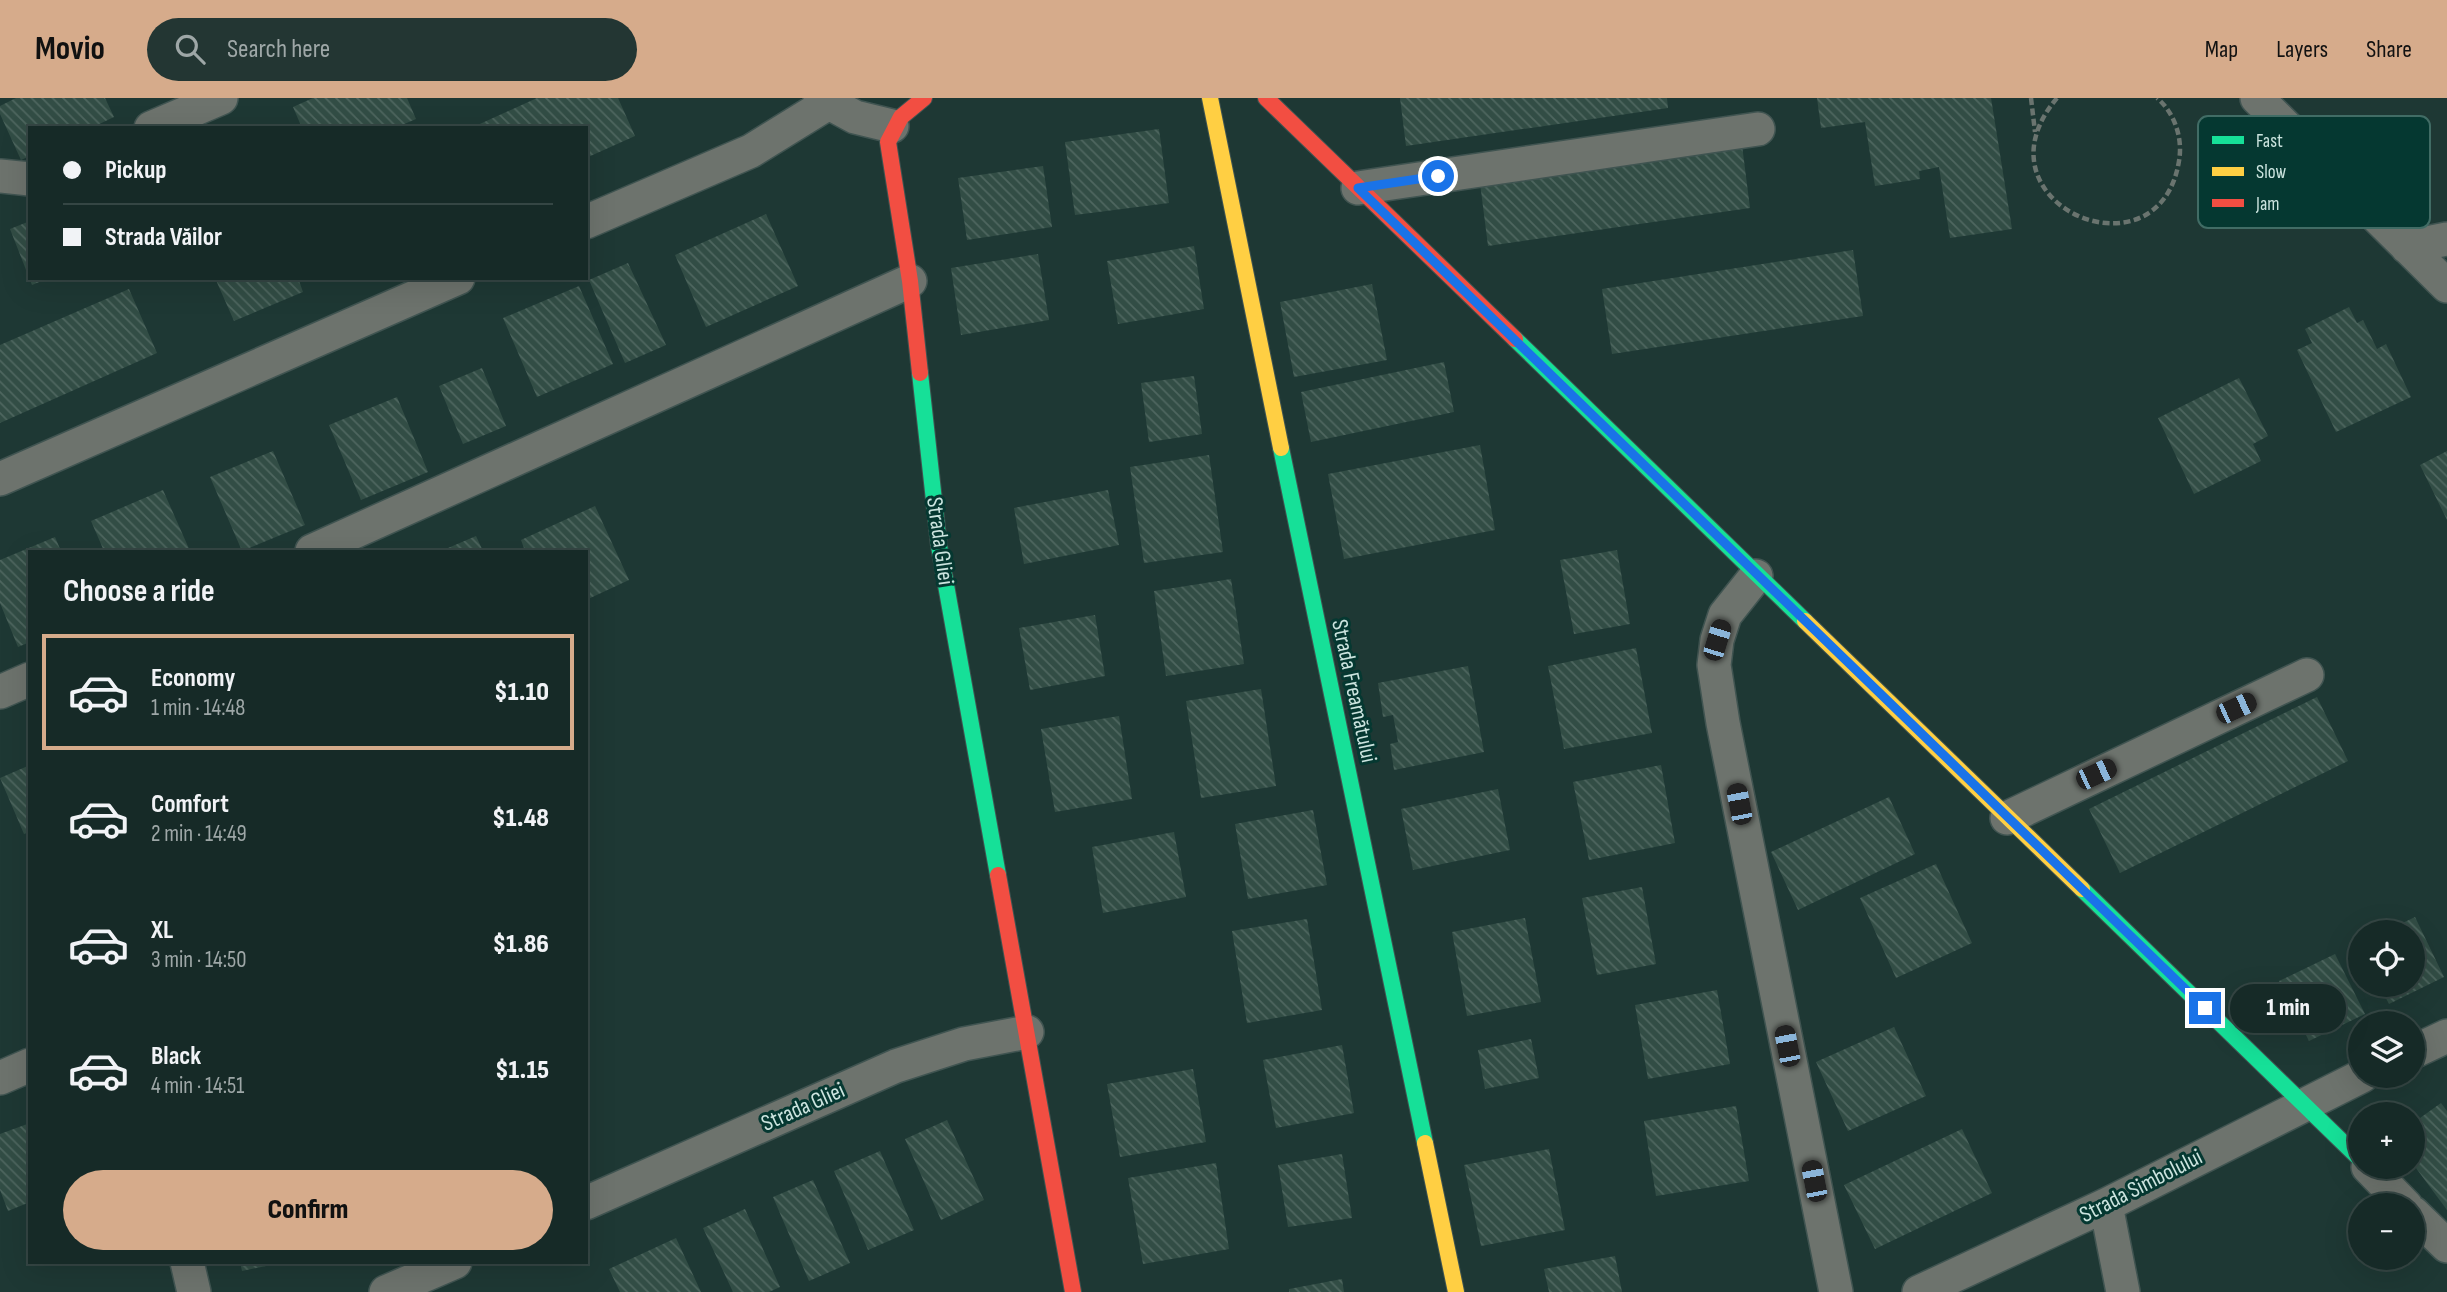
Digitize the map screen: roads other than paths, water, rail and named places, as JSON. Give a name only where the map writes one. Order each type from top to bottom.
[{"type":"street","points":[[156,126],[221,98]]},
{"type":"street","points":[[588,221],[751,151],[823,101],[855,117],[892,126],[909,107],[924,98]]},
{"type":"street","name":"Strada Freamătului","points":[[1210,98],[1456,1292]]},
{"type":"street","points":[[1266,98],[2348,1147]]},
{"type":"street","points":[[2257,98],[2275,116]]},
{"type":"street","name":"Strada Gliei","points":[[892,126],[888,142],[910,281],[939,546],[1073,1292]]},
{"type":"street","points":[[1358,188],[1758,129]]},
{"type":"street","points":[[0,176],[28,179]]},
{"type":"street","points":[[2388,228],[2447,286]]},
{"type":"street","points":[[2407,247],[2447,239]]},
{"type":"street","points":[[0,479],[453,280]]},
{"type":"street","points":[[314,550],[910,281]]},
{"type":"street","points":[[1756,576],[1724,615],[1714,665],[1725,736],[1836,1292]]},
{"type":"street","points":[[2007,818],[2306,675]]},
{"type":"street","points":[[0,692],[28,680]]},
{"type":"street","name":"Strada Gliei","points":[[588,1202],[897,1066],[964,1044],[1027,1031]]},
{"type":"street","points":[[2425,1046],[2447,1036]]},
{"type":"street","points":[[0,1078],[28,1066]]},
{"type":"street","name":"Strada Simbolului","points":[[1919,1292],[2106,1205],[2348,1082]]},
{"type":"street","points":[[2380,1179],[2393,1193]]},
{"type":"street","points":[[2106,1205],[2123,1292]]},
{"type":"street","points":[[2425,1225],[2447,1246]]},
{"type":"street","points":[[187,1264],[194,1292]]},
{"type":"street","points":[[406,1288],[450,1264]]}]
